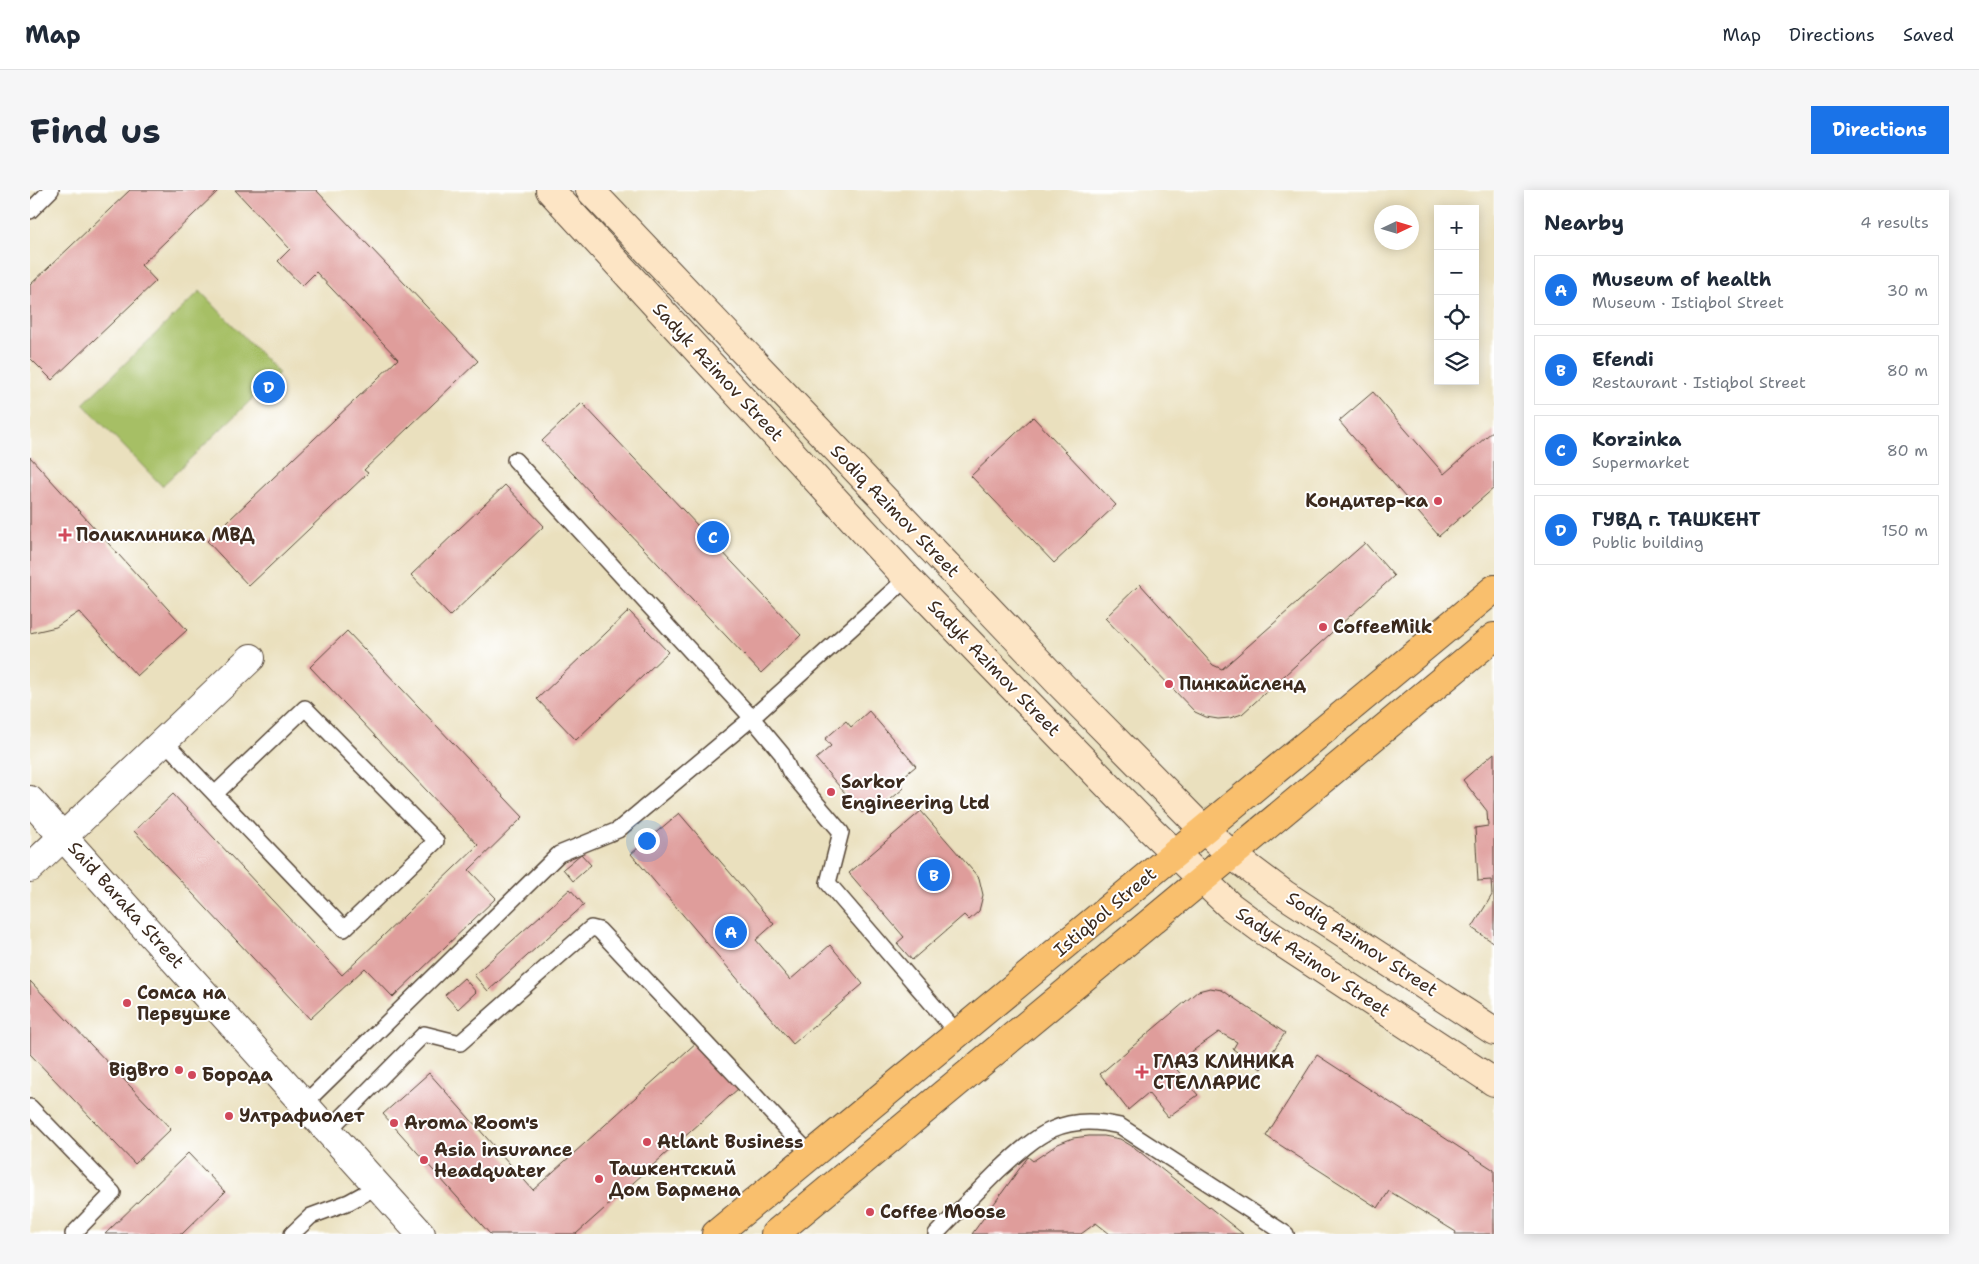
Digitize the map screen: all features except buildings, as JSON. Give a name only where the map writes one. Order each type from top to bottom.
[{"type":"main road","name":"Sadyk Azimov Street","points":[[550,190],[908,578],[1202,880],[1230,906],[1260,929],[1494,1082]]},
{"type":"main road","name":"Sodiq Azimov Street","points":[[590,190],[1062,686],[1204,830]]},
{"type":"main road","name":"Istiqbol Street","points":[[716,1234],[1494,589]]},
{"type":"main road","name":"Istiqbol Street","points":[[775,1234],[1494,637]]},
{"type":"main road","points":[[1204,830],[1232,855]]},
{"type":"main road","name":"Sodiq Azimov Street","points":[[1232,855],[1284,894],[1494,1031]]},
{"type":"street","points":[[30,868],[251,658]]},
{"type":"street","name":"Said Baraka Street","points":[[30,800],[421,1234]]},
{"type":"lane","points":[[30,211],[51,190]]},
{"type":"lane","points":[[515,460],[752,718],[782,754],[790,772],[841,832],[828,883],[958,1034]]},
{"type":"lane","points":[[304,1104],[559,854],[618,830],[752,718],[908,578]]},
{"type":"lane","points":[[164,741],[344,929],[436,841],[305,708],[215,794]]},
{"type":"lane","points":[[328,1132],[424,1034],[460,1043],[591,928],[599,930],[811,1156]]},
{"type":"lane","points":[[30,1107],[113,1193],[73,1234]]},
{"type":"lane","points":[[936,1234],[976,1192],[1030,1141],[1064,1125],[1082,1122],[1101,1122],[1120,1126],[1286,1234]]},
{"type":"lane","points":[[292,1234],[311,1216],[349,1202],[378,1186]]},
{"type":"green space","points":[[200,291],[279,373],[162,486],[83,404]]},
{"type":"place","name":"ГУВД г. ТАШКЕНТ","points":[[269,387]]},
{"type":"place","name":"Кондитер-ка","points":[[1438,501]]},
{"type":"place","name":"Поликлиника МВД","points":[[65,535]]},
{"type":"place","name":"Korzinka","points":[[713,537]]},
{"type":"place","name":"CoffeeMilk","points":[[1323,627]]},
{"type":"place","name":"Пинкайсленд","points":[[1169,684]]},
{"type":"place","name":"Sarkor Engineering Ltd","points":[[831,792]]},
{"type":"place","name":"Efendi","points":[[934,875]]},
{"type":"place","name":"Museum of health","points":[[731,932]]},
{"type":"place","name":"Сомса на Первушке","points":[[127,1003]]},
{"type":"place","name":"BigBro","points":[[179,1070]]},
{"type":"place","name":"ГЛАЗ КЛИНИКА СТЕЛЛАРИС","points":[[1142,1072]]},
{"type":"place","name":"Борода","points":[[192,1075]]},
{"type":"place","name":"Ултрафиолет","points":[[229,1116]]},
{"type":"place","name":"Aroma Room's","points":[[394,1123]]},
{"type":"place","name":"Atlant Business","points":[[647,1142]]},
{"type":"place","name":"Asia insurance Headquater","points":[[424,1160]]},
{"type":"place","name":"Ташкентский Дом Бармена","points":[[599,1179]]},
{"type":"place","name":"Coffee Moose","points":[[870,1212]]}]
